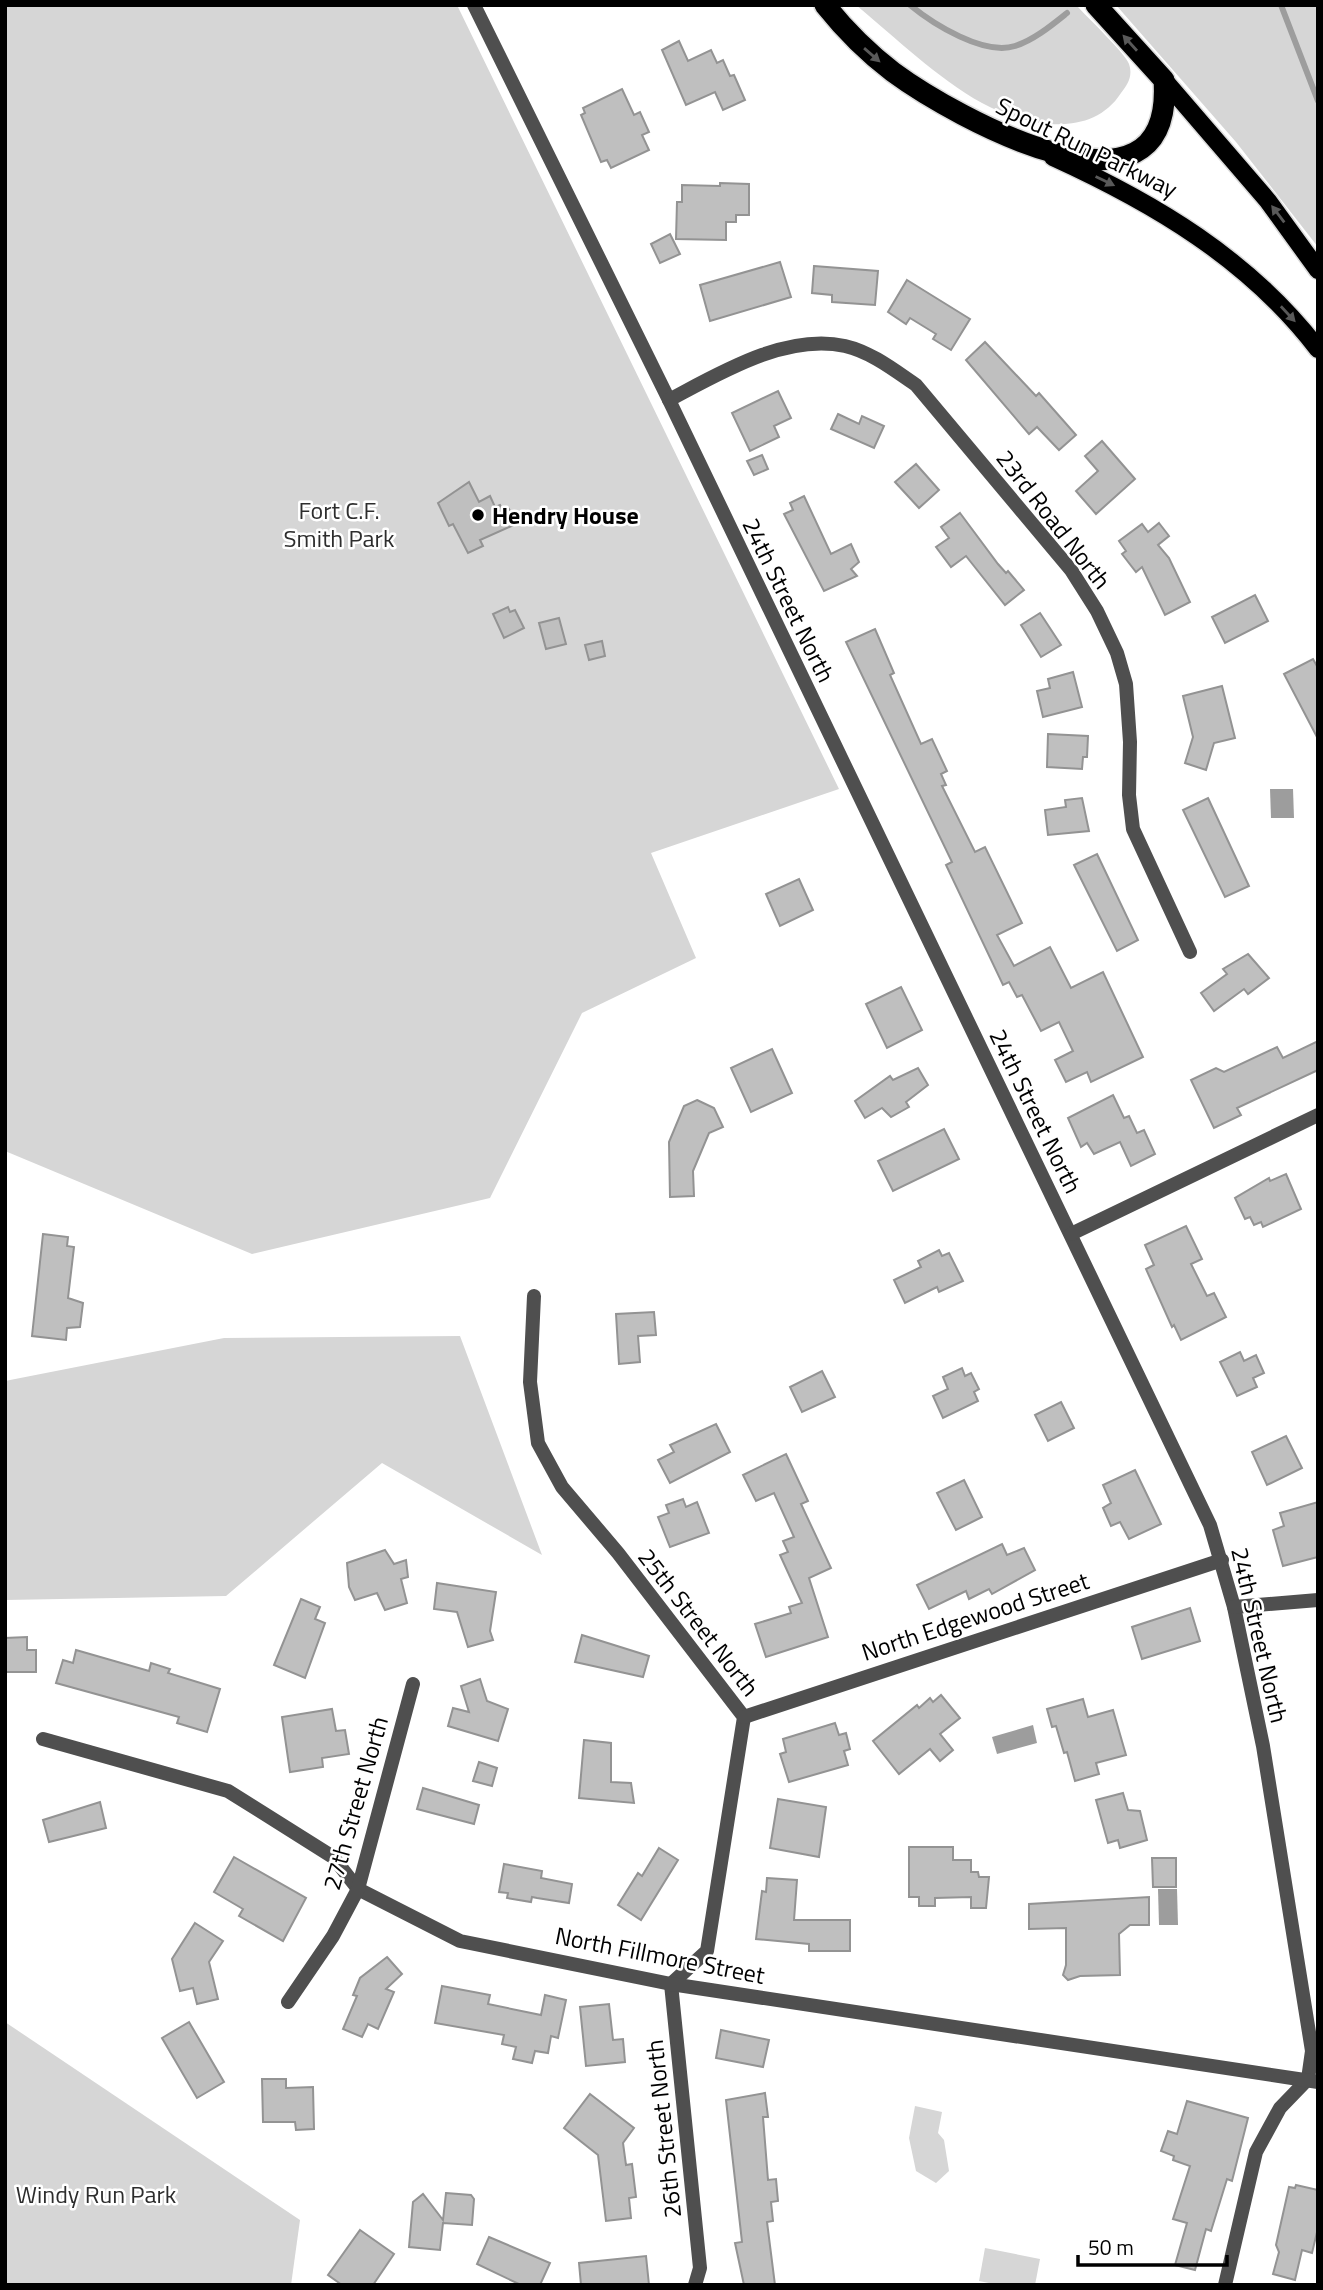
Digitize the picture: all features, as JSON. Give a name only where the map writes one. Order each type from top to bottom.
[{"type":"highway","name":"Spout Run Parkway","points":[[825,5],[861,45],[893,72],[961,114],[1021,143]]},
{"type":"highway","points":[[1021,143],[1094,160],[1115,160],[1134,154],[1149,143],[1163,120],[1164,80],[1096,5]]},
{"type":"main road","points":[[1164,80],[1268,201],[1318,270]]},
{"type":"main road","name":"Spout Run Parkway","points":[[1021,143],[1101,179],[1177,221],[1258,285],[1318,349]]},
{"type":"street","name":"24th Street North","points":[[474,5],[669,400],[1210,1525],[1234,1607],[1262,1746],[1312,2051],[1313,2080]]},
{"type":"street","name":"23rd Road North","points":[[669,400],[776,351],[817,342],[847,347],[884,362],[916,385],[1071,569],[1097,611],[1117,653],[1126,684],[1130,743],[1129,795],[1133,829],[1190,953]]},
{"type":"street","points":[[1071,1234],[1318,1115]]},
{"type":"street","name":"25th Street North","points":[[534,1296],[530,1382],[538,1443],[562,1487],[618,1553],[744,1717],[707,1951],[671,1984]]},
{"type":"street","name":"North Edgewood Street","points":[[744,1717],[1222,1560]]},
{"type":"street","points":[[1234,1607],[1318,1600]]},
{"type":"street","name":"27th Street North","points":[[288,2002],[333,1936],[358,1889],[413,1684]]},
{"type":"street","name":"North Fillmore Street","points":[[43,1740],[228,1791],[333,1857],[358,1889],[460,1941],[671,1984],[1313,2080]]},
{"type":"street","name":"26th Street North","points":[[671,1984],[701,2285]]},
{"type":"street","points":[[1225,2285],[1255,2152],[1280,2108],[1313,2080]]},
{"type":"street","name":"26th Street North","points":[[695,2285],[700,2268]]},
{"type":"green space","name":"Fort C.F. Smith Park","points":[[5,5],[457,5],[839,789],[651,853],[696,958],[582,1013],[490,1198],[252,1254],[5,1151]]},
{"type":"green space","points":[[856,5],[1076,5],[1126,59],[1130,76],[1124,90],[1108,108],[1093,118],[1056,124],[1017,118],[982,103],[949,82]]},
{"type":"green space","points":[[1116,5],[1318,5],[1318,247],[1236,142]]},
{"type":"green space","points":[[460,1336],[542,1555],[382,1463],[226,1596],[5,1600],[5,1381],[224,1338]]},
{"type":"green space","name":"Windy Run Park","points":[[5,2022],[300,2220],[291,2285],[5,2285]]},
{"type":"green space","points":[[915,2106],[942,2112],[938,2133],[944,2140],[949,2171],[936,2183],[916,2171],[909,2138]]},
{"type":"green space","points":[[985,2248],[1040,2259],[1035,2285],[999,2285],[979,2281]]},
{"type":"shaded area","points":[[1270,789],[1293,789],[1294,818],[1271,818]]},
{"type":"shaded area","points":[[1033,1725],[1037,1743],[997,1754],[992,1737]]},
{"type":"shaded area","points":[[1158,1889],[1177,1889],[1178,1925],[1159,1925]]},
{"type":"building","points":[[679,41],[688,61],[711,50],[717,63],[723,60],[730,76],[734,75],[745,100],[723,110],[715,92],[686,105],[662,50]]},
{"type":"building","points":[[622,89],[634,115],[640,112],[649,132],[642,135],[649,150],[611,168],[607,160],[601,162],[581,115],[585,113],[583,108]]},
{"type":"building","points":[[720,183],[749,184],[749,215],[736,215],[736,222],[726,222],[726,240],[676,239],[677,202],[682,202],[682,185],[720,186]]},
{"type":"building","points":[[670,234],[680,254],[660,263],[651,244]]},
{"type":"building","points":[[780,262],[791,297],[710,321],[700,285]]},
{"type":"building","points":[[814,266],[878,271],[875,305],[832,302],[832,295],[812,293]]},
{"type":"building","points":[[907,280],[970,319],[951,350],[933,339],[936,334],[910,318],[906,324],[888,312]]},
{"type":"building","points":[[985,342],[1036,396],[1039,393],[1076,435],[1059,450],[1037,427],[1029,434],[966,360]]},
{"type":"building","points":[[778,391],[791,418],[774,426],[779,437],[750,451],[732,413]]},
{"type":"building","points":[[838,414],[859,424],[862,416],[884,426],[874,448],[831,429]]},
{"type":"building","points":[[1102,441],[1135,479],[1096,514],[1076,491],[1098,471],[1085,456]]},
{"type":"building","points":[[762,455],[768,469],[754,475],[747,461]]},
{"type":"building","points":[[916,464],[939,490],[919,508],[895,482]]},
{"type":"building","name":"Hendry House","points":[[469,482],[479,502],[490,496],[495,507],[500,505],[503,512],[509,509],[516,524],[480,540],[483,546],[468,553],[453,524],[449,526],[438,503]]},
{"type":"building","points":[[804,496],[831,554],[851,544],[859,562],[851,569],[857,576],[824,591],[784,514],[793,510],[790,503]]},
{"type":"building","points":[[960,513],[998,564],[1006,573],[1008,571],[1024,590],[1005,605],[966,556],[951,567],[936,547],[949,538],[941,527]]},
{"type":"building","points":[[1159,523],[1169,536],[1158,545],[1169,558],[1190,602],[1165,615],[1142,567],[1136,572],[1122,554],[1126,551],[1119,541],[1142,524],[1148,532]]},
{"type":"building","points":[[1255,595],[1268,621],[1225,643],[1212,617]]},
{"type":"building","points":[[508,607],[510,612],[515,610],[524,628],[504,638],[493,614]]},
{"type":"building","points":[[1040,613],[1061,645],[1041,657],[1021,625]]},
{"type":"building","points":[[559,618],[566,644],[546,649],[539,623]]},
{"type":"building","points":[[875,629],[894,673],[890,675],[921,744],[932,739],[947,771],[941,774],[946,785],[942,786],[975,852],[985,847],[1022,923],[997,935],[1014,966],[1050,947],[1071,988],[1103,972],[1143,1057],[1091,1082],[1087,1072],[1066,1082],[1055,1060],[1073,1051],[1059,1022],[1041,1031],[1022,995],[1017,997],[1009,982],[1003,985],[946,865],[952,862],[846,642]]},
{"type":"building","points":[[602,641],[605,656],[589,660],[585,645]]},
{"type":"building","points":[[1313,659],[1318,668],[1318,739],[1284,674]]},
{"type":"building","points":[[1073,672],[1082,707],[1043,717],[1037,691],[1050,688],[1048,679]]},
{"type":"building","points":[[1222,686],[1235,738],[1214,743],[1206,770],[1185,763],[1193,737],[1183,696]]},
{"type":"building","points":[[1048,734],[1088,736],[1087,757],[1083,757],[1082,769],[1047,767]]},
{"type":"building","points":[[1082,798],[1089,831],[1048,835],[1045,810],[1066,807],[1065,800]]},
{"type":"building","points":[[1208,798],[1249,886],[1225,897],[1183,810]]},
{"type":"building","points":[[1097,854],[1138,940],[1117,951],[1074,865]]},
{"type":"building","points":[[799,879],[813,910],[780,926],[766,894]]},
{"type":"building","points":[[1248,954],[1269,978],[1248,994],[1244,989],[1214,1011],[1201,993],[1227,974],[1223,969]]},
{"type":"building","points":[[901,987],[922,1030],[887,1048],[866,1004]]},
{"type":"building","points":[[1318,1041],[1318,1070],[1237,1108],[1241,1115],[1214,1128],[1191,1080],[1216,1068],[1224,1072],[1277,1047],[1283,1058]]},
{"type":"building","points":[[772,1049],[792,1093],[751,1112],[731,1068]]},
{"type":"building","points":[[918,1068],[928,1085],[906,1102],[909,1107],[891,1117],[882,1108],[865,1118],[855,1101],[890,1076],[893,1080]]},
{"type":"building","points":[[1113,1095],[1124,1118],[1129,1116],[1137,1133],[1144,1130],[1155,1154],[1131,1166],[1120,1142],[1094,1154],[1087,1143],[1081,1147],[1068,1118]]},
{"type":"building","points":[[697,1100],[714,1108],[723,1127],[709,1133],[693,1171],[694,1196],[670,1197],[669,1142],[684,1106]]},
{"type":"building","points":[[944,1129],[959,1159],[893,1191],[878,1161]]},
{"type":"building","points":[[1286,1174],[1301,1209],[1263,1227],[1261,1222],[1254,1225],[1250,1217],[1245,1219],[1235,1198],[1269,1178],[1270,1181]]},
{"type":"building","points":[[1186,1226],[1202,1259],[1191,1264],[1207,1296],[1214,1293],[1226,1317],[1181,1340],[1174,1325],[1172,1327],[1146,1269],[1154,1265],[1145,1245]]},
{"type":"building","points":[[43,1234],[68,1237],[67,1246],[74,1247],[68,1298],[83,1303],[80,1327],[67,1328],[66,1340],[32,1336]]},
{"type":"building","points":[[939,1250],[942,1256],[949,1253],[963,1281],[939,1292],[937,1287],[905,1303],[894,1280],[921,1267],[918,1261]]},
{"type":"building","points":[[654,1312],[656,1335],[638,1336],[640,1362],[619,1364],[616,1314]]},
{"type":"building","points":[[1240,1352],[1244,1361],[1256,1355],[1264,1373],[1253,1378],[1257,1387],[1237,1396],[1220,1362]]},
{"type":"building","points":[[962,1368],[965,1376],[971,1373],[979,1389],[974,1392],[978,1401],[943,1418],[933,1396],[948,1389],[943,1377]]},
{"type":"building","points":[[822,1371],[835,1397],[802,1412],[790,1387]]},
{"type":"building","points":[[1061,1402],[1074,1428],[1048,1441],[1035,1415]]},
{"type":"building","points":[[716,1424],[730,1452],[670,1483],[658,1460],[674,1452],[670,1445]]},
{"type":"building","points":[[1286,1436],[1302,1468],[1267,1485],[1252,1452]]},
{"type":"building","points":[[786,1454],[808,1501],[801,1504],[831,1568],[809,1578],[828,1637],[766,1657],[755,1624],[791,1613],[789,1607],[802,1603],[780,1555],[788,1552],[783,1541],[794,1537],[774,1493],[756,1501],[743,1475]]},
{"type":"building","points":[[1135,1470],[1161,1524],[1129,1539],[1120,1522],[1111,1526],[1103,1508],[1111,1503],[1103,1485]]},
{"type":"building","points":[[964,1480],[982,1517],[956,1530],[937,1493]]},
{"type":"building","points":[[683,1499],[686,1507],[697,1502],[709,1533],[670,1547],[658,1517],[669,1513],[666,1505]]},
{"type":"building","points":[[1318,1502],[1318,1557],[1283,1566],[1273,1530],[1284,1526],[1280,1513]]},
{"type":"building","points":[[1002,1544],[1007,1555],[1024,1548],[1035,1570],[992,1594],[989,1589],[969,1599],[966,1591],[929,1609],[917,1585]]},
{"type":"building","points":[[385,1550],[394,1564],[406,1560],[408,1577],[401,1579],[407,1603],[385,1610],[377,1593],[355,1600],[349,1587],[347,1563]]},
{"type":"building","points":[[437,1583],[496,1592],[490,1631],[493,1640],[468,1647],[457,1612],[434,1609]]},
{"type":"building","points":[[301,1599],[320,1607],[315,1619],[325,1623],[305,1678],[274,1665]]},
{"type":"building","points":[[1190,1608],[1200,1641],[1142,1659],[1132,1627]]},
{"type":"building","points":[[582,1635],[649,1656],[643,1677],[575,1662]]},
{"type":"building","points":[[27,1637],[27,1650],[36,1650],[36,1672],[5,1672],[5,1638]]},
{"type":"building","points":[[76,1650],[149,1671],[151,1663],[170,1669],[168,1673],[220,1689],[207,1732],[177,1723],[179,1717],[56,1683],[63,1660],[73,1663]]},
{"type":"building","points":[[480,1679],[487,1701],[508,1709],[498,1741],[448,1726],[453,1708],[469,1712],[461,1686]]},
{"type":"building","points":[[941,1695],[960,1718],[940,1734],[953,1750],[940,1761],[930,1749],[899,1774],[873,1741],[917,1705],[919,1708],[930,1698],[933,1702]]},
{"type":"building","points":[[1083,1699],[1088,1717],[1113,1710],[1126,1755],[1096,1763],[1099,1774],[1075,1781],[1067,1752],[1064,1753],[1056,1726],[1052,1727],[1047,1709]]},
{"type":"building","points":[[332,1709],[336,1731],[345,1730],[349,1754],[322,1758],[323,1767],[290,1772],[282,1717]]},
{"type":"building","points":[[835,1723],[839,1735],[846,1733],[850,1749],[844,1751],[848,1765],[789,1782],[780,1754],[786,1752],[783,1739]]},
{"type":"building","points":[[584,1740],[611,1743],[611,1782],[631,1783],[634,1803],[579,1798]]},
{"type":"building","points":[[479,1762],[497,1768],[492,1786],[473,1781]]},
{"type":"building","points":[[423,1788],[479,1805],[474,1824],[417,1809]]},
{"type":"building","points":[[1123,1793],[1128,1810],[1140,1811],[1147,1840],[1120,1848],[1118,1840],[1108,1843],[1096,1800]]},
{"type":"building","points":[[778,1799],[826,1807],[819,1857],[770,1848]]},
{"type":"building","points":[[100,1802],[106,1828],[49,1842],[43,1820]]},
{"type":"building","points":[[909,1847],[953,1847],[953,1860],[971,1860],[971,1872],[978,1872],[979,1877],[989,1877],[986,1908],[971,1908],[971,1897],[935,1898],[935,1906],[919,1906],[919,1897],[909,1897]]},
{"type":"building","points":[[659,1848],[678,1860],[641,1920],[618,1905],[638,1873],[642,1876]]},
{"type":"building","points":[[234,1857],[306,1898],[283,1941],[239,1916],[243,1909],[214,1892]]},
{"type":"building","points":[[1152,1858],[1176,1858],[1176,1887],[1153,1887]]},
{"type":"building","points":[[504,1864],[542,1871],[541,1878],[572,1884],[569,1903],[532,1897],[531,1902],[507,1898],[508,1893],[499,1892]]},
{"type":"building","points":[[767,1878],[797,1880],[794,1920],[850,1920],[850,1951],[809,1951],[809,1944],[756,1939],[762,1891],[766,1892]]},
{"type":"building","points":[[1149,1897],[1149,1925],[1130,1925],[1119,1934],[1120,1975],[1080,1976],[1068,1980],[1063,1975],[1066,1965],[1066,1928],[1029,1929],[1029,1904]]},
{"type":"building","points":[[195,1923],[223,1941],[209,1962],[218,1999],[197,2004],[193,1988],[180,1991],[172,1959]]},
{"type":"building","points":[[387,1957],[402,1974],[386,1989],[394,1992],[378,2029],[368,2024],[362,2037],[343,2029],[357,1996],[353,1995],[360,1978]]},
{"type":"building","points":[[442,1986],[490,1995],[488,2004],[541,2015],[545,1995],[566,2000],[558,2038],[551,2036],[548,2053],[535,2051],[532,2063],[513,2059],[516,2047],[502,2044],[504,2035],[435,2023]]},
{"type":"building","points":[[609,2004],[613,2040],[623,2039],[625,2062],[586,2066],[580,2007]]},
{"type":"building","points":[[189,2022],[224,2082],[197,2098],[162,2038]]},
{"type":"building","points":[[721,2030],[769,2040],[763,2067],[716,2058]]},
{"type":"building","points":[[262,2079],[286,2079],[286,2088],[313,2087],[314,2129],[296,2130],[295,2122],[263,2122]]},
{"type":"building","points":[[765,2093],[768,2117],[763,2117],[768,2180],[776,2179],[778,2201],[771,2202],[773,2221],[767,2222],[775,2285],[744,2285],[735,2243],[742,2242],[726,2100]]},
{"type":"building","points":[[590,2094],[634,2128],[623,2143],[626,2165],[632,2164],[636,2197],[629,2198],[631,2218],[606,2221],[598,2155],[564,2128]]},
{"type":"building","points":[[1187,2101],[1248,2118],[1232,2181],[1227,2179],[1211,2231],[1206,2229],[1195,2270],[1175,2265],[1187,2223],[1173,2219],[1190,2166],[1173,2160],[1174,2156],[1161,2151],[1168,2131],[1177,2134]]},
{"type":"building","points":[[1296,2185],[1318,2190],[1318,2228],[1312,2253],[1302,2250],[1295,2280],[1273,2274],[1279,2252],[1276,2245],[1289,2187],[1295,2188]]},
{"type":"building","points":[[446,2193],[471,2195],[474,2199],[472,2225],[443,2223],[440,2250],[409,2247],[413,2202],[423,2194],[443,2220]]},
{"type":"building","points":[[360,2230],[394,2254],[373,2285],[342,2285],[328,2275]]},
{"type":"building","points":[[489,2237],[550,2263],[540,2285],[521,2285],[477,2264]]},
{"type":"building","points":[[646,2256],[649,2285],[581,2285],[579,2263]]},
{"type":"waterway","points":[[910,5],[960,36],[1003,48],[1029,40],[1067,13]]},
{"type":"waterway","points":[[1281,5],[1318,101]]},
{"type":"place","name":"Hendry House","points":[[478,515]]}]
